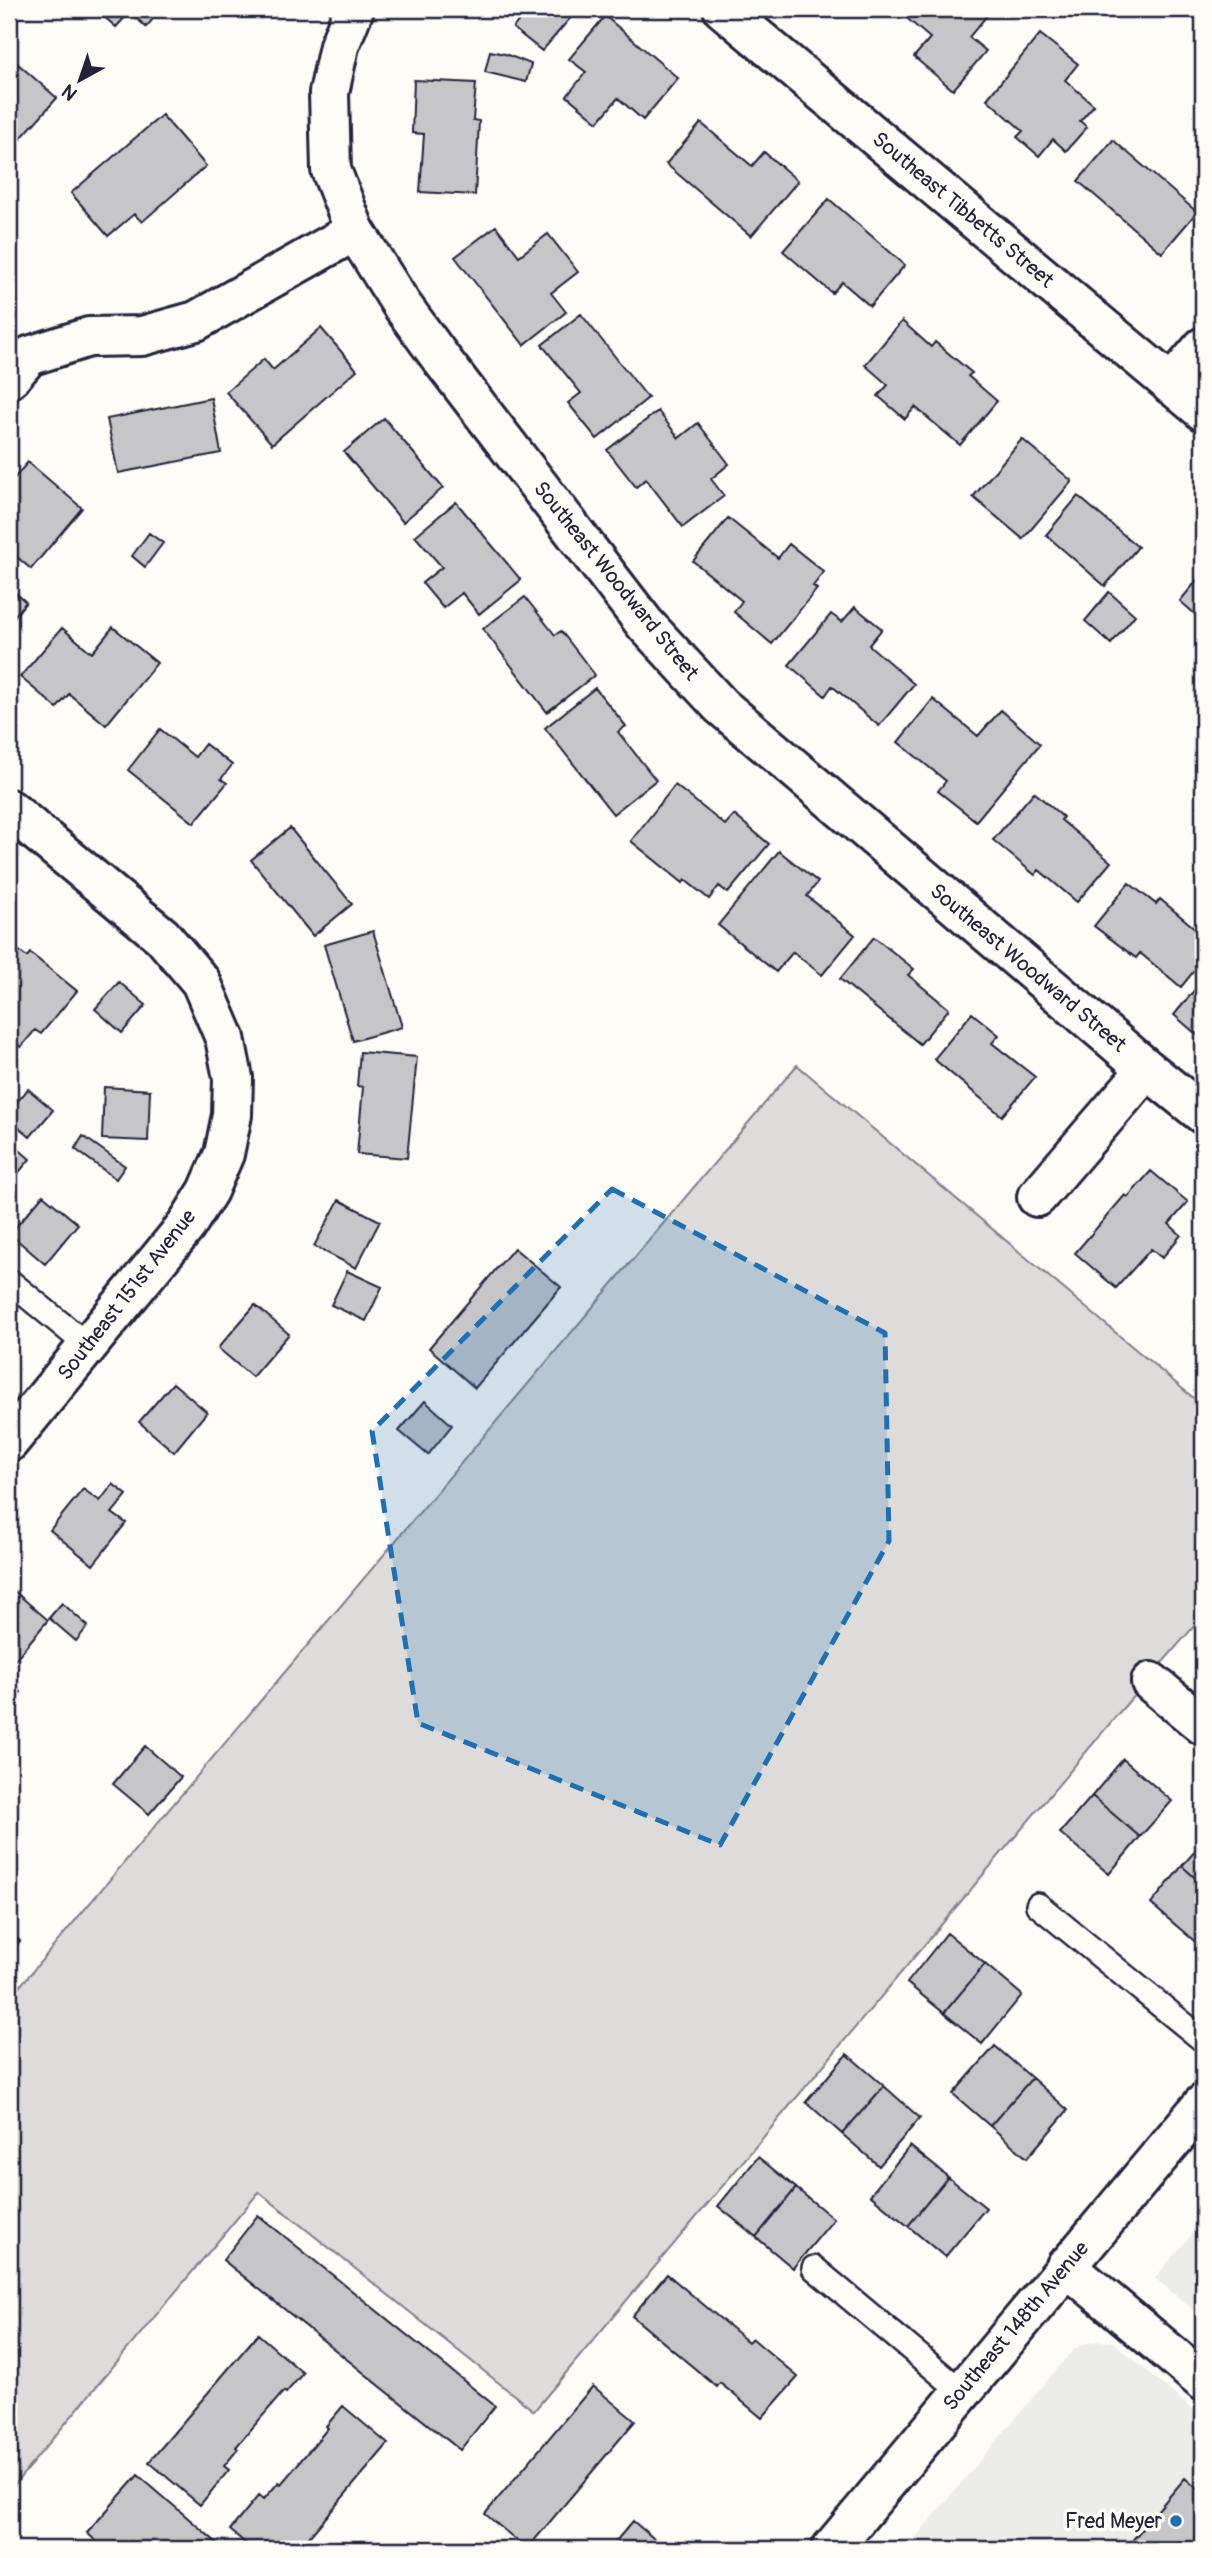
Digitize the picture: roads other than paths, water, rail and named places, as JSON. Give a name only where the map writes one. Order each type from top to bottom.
[{"type":"street","name":"Southeast Woodward Street","points":[[354,9],[339,46],[329,93],[331,170],[355,230],[401,304],[442,360],[645,624],[721,706],[1203,1114]]},
{"type":"street","name":"Southeast Tibbetts Street","points":[[723,9],[1203,411]]},
{"type":"street","points":[[9,379],[29,356],[89,337],[142,336],[196,321],[355,230]]},
{"type":"street","points":[[1171,385],[1203,347]]},
{"type":"street","name":"Southeast 151st Avenue","points":[[9,809],[162,936],[201,982],[225,1038],[233,1079],[232,1115],[224,1154],[208,1191],[186,1226],[9,1443]]},
{"type":"street","points":[[1037,1197],[1147,1069]]},
{"type":"street","points":[[1151,1682],[1203,1725]]},
{"type":"street","name":"Southeast 148th Avenue","points":[[831,2549],[1203,2104]]},
{"type":"street","points":[[1066,2266],[1203,2381]]},
{"type":"lane","points":[[9,1281],[88,1346]]},
{"type":"lane","points":[[1038,1905],[1203,2040]]},
{"type":"lane","points":[[814,2268],[961,2391]]},
{"type":"place","name":"Fred Meyer","points":[[1176,2521]]}]
